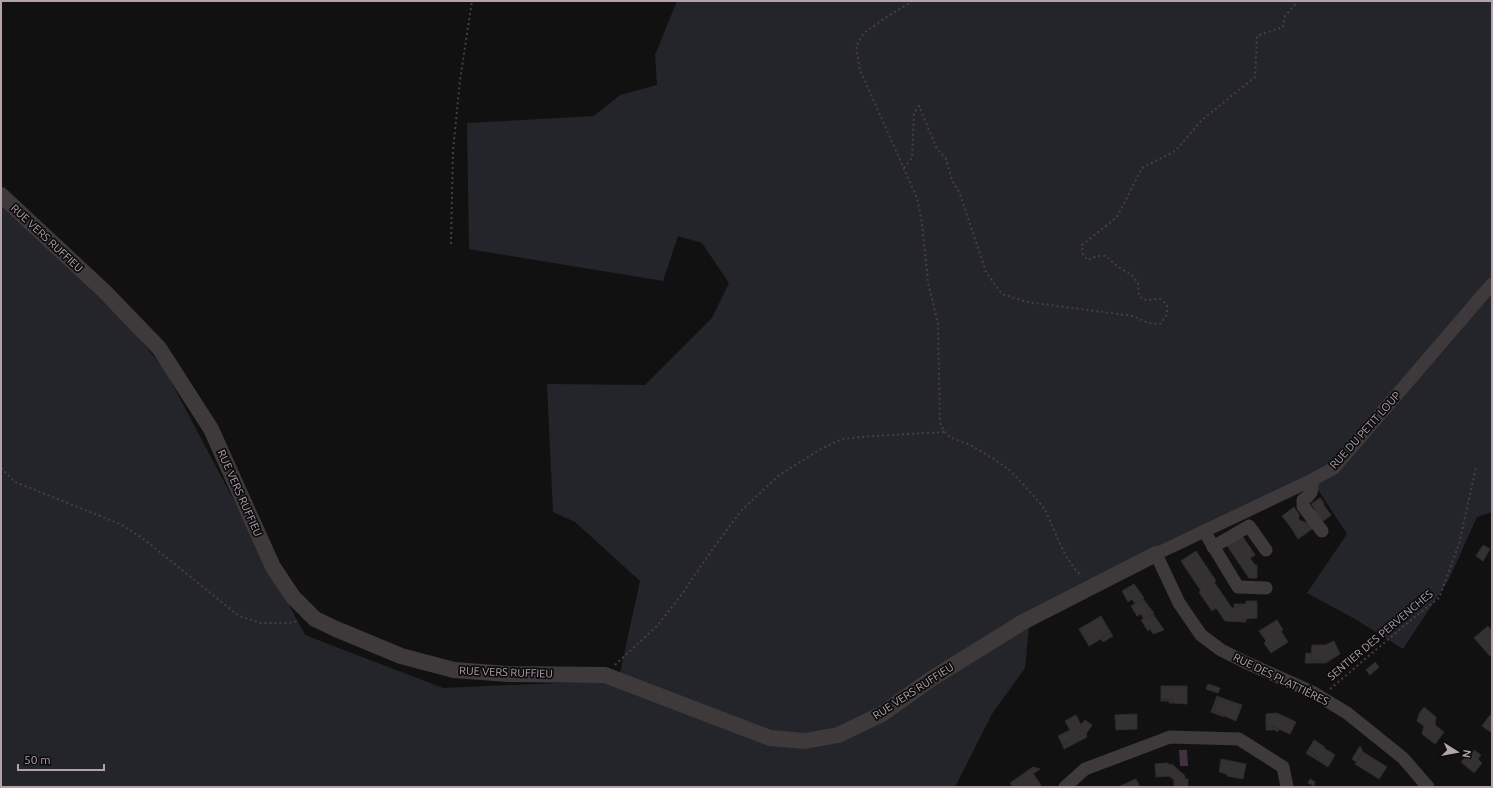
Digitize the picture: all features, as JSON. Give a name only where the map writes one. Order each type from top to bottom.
[{"type":"street","name":"RUE VERS RUFFIEU","points":[[1,195],[106,293],[158,348],[211,429],[273,567],[293,597],[315,619],[401,656],[454,670],[508,674],[605,675],[770,738],[805,741],[838,735],[882,714],[931,679],[1016,626],[1156,554]]},
{"type":"street","name":"RUE DU PETIT LOUP","points":[[1156,554],[1312,480],[1334,468],[1492,284]]},
{"type":"street","points":[[1312,480],[1313,490],[1310,495],[1303,500],[1303,506],[1322,531]]},
{"type":"street","points":[[1213,547],[1249,526],[1266,550]]},
{"type":"street","points":[[1204,531],[1238,587],[1266,588]]},
{"type":"street","name":"RUE DES PLATTIÈRES","points":[[1156,554],[1179,603],[1201,635],[1221,650],[1322,698],[1347,713],[1403,758],[1428,787]]},
{"type":"street","points":[[1065,787],[1085,769],[1170,737],[1239,739],[1282,767],[1287,787]]},
{"type":"path","points":[[452,244],[453,151],[460,80],[472,1]]},
{"type":"path","points":[[913,1],[864,33],[856,46],[860,70],[918,198],[928,282],[938,324],[940,422],[944,432],[954,440],[972,446],[1008,470],[1044,508],[1065,554],[1078,573],[1093,586]]},
{"type":"path","points":[[904,168],[912,158],[914,113],[919,106],[937,149],[946,159],[952,180],[960,194],[986,272],[1002,294],[1027,302],[1133,316],[1148,323],[1160,324],[1167,315],[1167,305],[1160,299],[1144,300],[1139,296],[1138,283],[1131,274],[1118,267],[1106,256],[1097,256],[1088,260],[1083,255],[1082,245],[1117,218],[1142,168],[1175,151],[1202,120],[1255,77],[1258,36],[1283,27],[1285,16],[1298,1]]},
{"type":"path","points":[[1427,1],[1444,1]]},
{"type":"path","points":[[605,675],[657,626],[682,594],[741,511],[778,476],[819,450],[842,439],[944,432]]},
{"type":"path","name":"SENTIER DES PERVENCHES","points":[[1322,698],[1327,691],[1439,598],[1459,544],[1476,467]]},
{"type":"path","points":[[1,468],[15,482],[120,524],[136,534],[240,616],[261,623],[289,623],[315,619]]},
{"type":"shaded area","points":[[677,1],[1492,1],[1492,512],[1477,517],[1449,579],[1403,649],[1355,619],[1307,593],[1347,534],[1315,485],[1030,617],[1025,668],[992,714],[955,787],[1,787],[1,205],[133,330],[166,372],[305,635],[443,688],[604,681],[620,673],[640,581],[575,522],[553,512],[547,384],[645,385],[712,318],[729,283],[702,243],[678,236],[663,281],[469,249],[467,123],[594,116],[620,95],[657,85],[655,55]]},
{"type":"shaded area","points":[[1179,750],[1187,750],[1188,766],[1180,766]]},
{"type":"building","points":[[1320,498],[1331,515],[1322,522],[1313,510],[1315,509],[1311,504]]},
{"type":"building","points":[[1294,507],[1300,516],[1298,518],[1302,522],[1304,521],[1305,523],[1310,519],[1315,527],[1298,539],[1282,516]]},
{"type":"building","points":[[1241,534],[1255,555],[1250,558],[1255,565],[1257,565],[1257,578],[1249,578],[1226,544]]},
{"type":"building","points":[[1483,545],[1490,549],[1483,561],[1476,556]]},
{"type":"building","points":[[1196,551],[1216,581],[1214,582],[1232,608],[1234,608],[1234,604],[1246,604],[1246,601],[1257,601],[1257,618],[1246,619],[1246,622],[1225,621],[1216,608],[1212,611],[1181,561]]},
{"type":"building","points":[[1134,584],[1144,598],[1135,604],[1132,599],[1128,602],[1122,591]]},
{"type":"building","points":[[1143,599],[1154,613],[1144,619],[1141,614],[1137,616],[1131,606]]},
{"type":"building","points":[[1153,614],[1164,630],[1153,634],[1150,629],[1148,631],[1141,620]]},
{"type":"building","points":[[1101,616],[1111,633],[1089,646],[1079,629]]},
{"type":"building","points":[[1277,620],[1283,630],[1281,631],[1288,642],[1271,653],[1264,643],[1266,641],[1259,631]]},
{"type":"building","points":[[1488,626],[1492,631],[1492,654],[1490,656],[1474,638]]},
{"type":"building","points":[[1111,633],[1113,636],[1103,642],[1101,639]]},
{"type":"building","points":[[1334,641],[1340,654],[1327,662],[1311,660],[1312,645],[1325,645]]},
{"type":"building","points":[[1306,653],[1312,654],[1311,660],[1327,662],[1305,663]]},
{"type":"building","points":[[1375,662],[1379,667],[1370,675],[1366,670]]},
{"type":"building","points":[[1208,684],[1220,688],[1218,693],[1206,689]]},
{"type":"building","points":[[1161,686],[1187,686],[1187,704],[1173,703],[1173,699],[1161,699]]},
{"type":"building","points":[[1217,696],[1219,697],[1214,711],[1225,715],[1224,717],[1211,712]]},
{"type":"building","points":[[1219,697],[1242,705],[1236,721],[1214,711]]},
{"type":"building","points":[[1161,699],[1173,699],[1173,703],[1169,703],[1169,701],[1161,701]]},
{"type":"building","points":[[1424,707],[1436,717],[1435,725],[1444,732],[1435,744],[1422,734],[1424,726],[1417,721],[1419,714]]},
{"type":"building","points":[[1277,713],[1296,722],[1290,734],[1274,727],[1266,726],[1266,714]]},
{"type":"building","points":[[1137,714],[1137,729],[1116,730],[1115,715]]},
{"type":"building","points":[[1076,715],[1081,725],[1085,720],[1092,725],[1086,734],[1087,737],[1068,747],[1066,742],[1062,744],[1058,736],[1070,730],[1065,721]]},
{"type":"building","points":[[1490,715],[1492,716],[1492,733],[1482,726]]},
{"type":"building","points":[[1266,726],[1279,729],[1278,732],[1275,730],[1266,730]]},
{"type":"building","points":[[1314,740],[1335,755],[1328,767],[1317,760],[1318,757],[1308,750]]},
{"type":"building","points":[[1066,742],[1068,747],[1064,749],[1062,744]]},
{"type":"building","points":[[1360,746],[1363,752],[1356,762],[1352,759]]},
{"type":"building","points":[[1308,750],[1318,757],[1317,760],[1306,753]]},
{"type":"building","points":[[1474,750],[1481,755],[1478,759],[1482,763],[1474,773],[1461,762],[1469,753],[1471,755]]},
{"type":"building","points":[[1363,752],[1387,767],[1379,779],[1355,764]]},
{"type":"building","points":[[1221,759],[1246,764],[1243,779],[1227,776],[1227,774],[1219,772]]},
{"type":"building","points":[[1168,763],[1169,765],[1172,764],[1185,776],[1185,779],[1188,779],[1188,787],[1174,787],[1174,780],[1169,776],[1156,777],[1155,764]]},
{"type":"building","points":[[1033,767],[1040,769],[1033,774],[1030,769]]},
{"type":"building","points":[[1030,769],[1041,785],[1038,787],[1013,787],[1010,783]]},
{"type":"building","points":[[1136,779],[1140,787],[1118,787]]},
{"type":"building","points":[[1310,779],[1315,782],[1314,786],[1308,783]]}]
